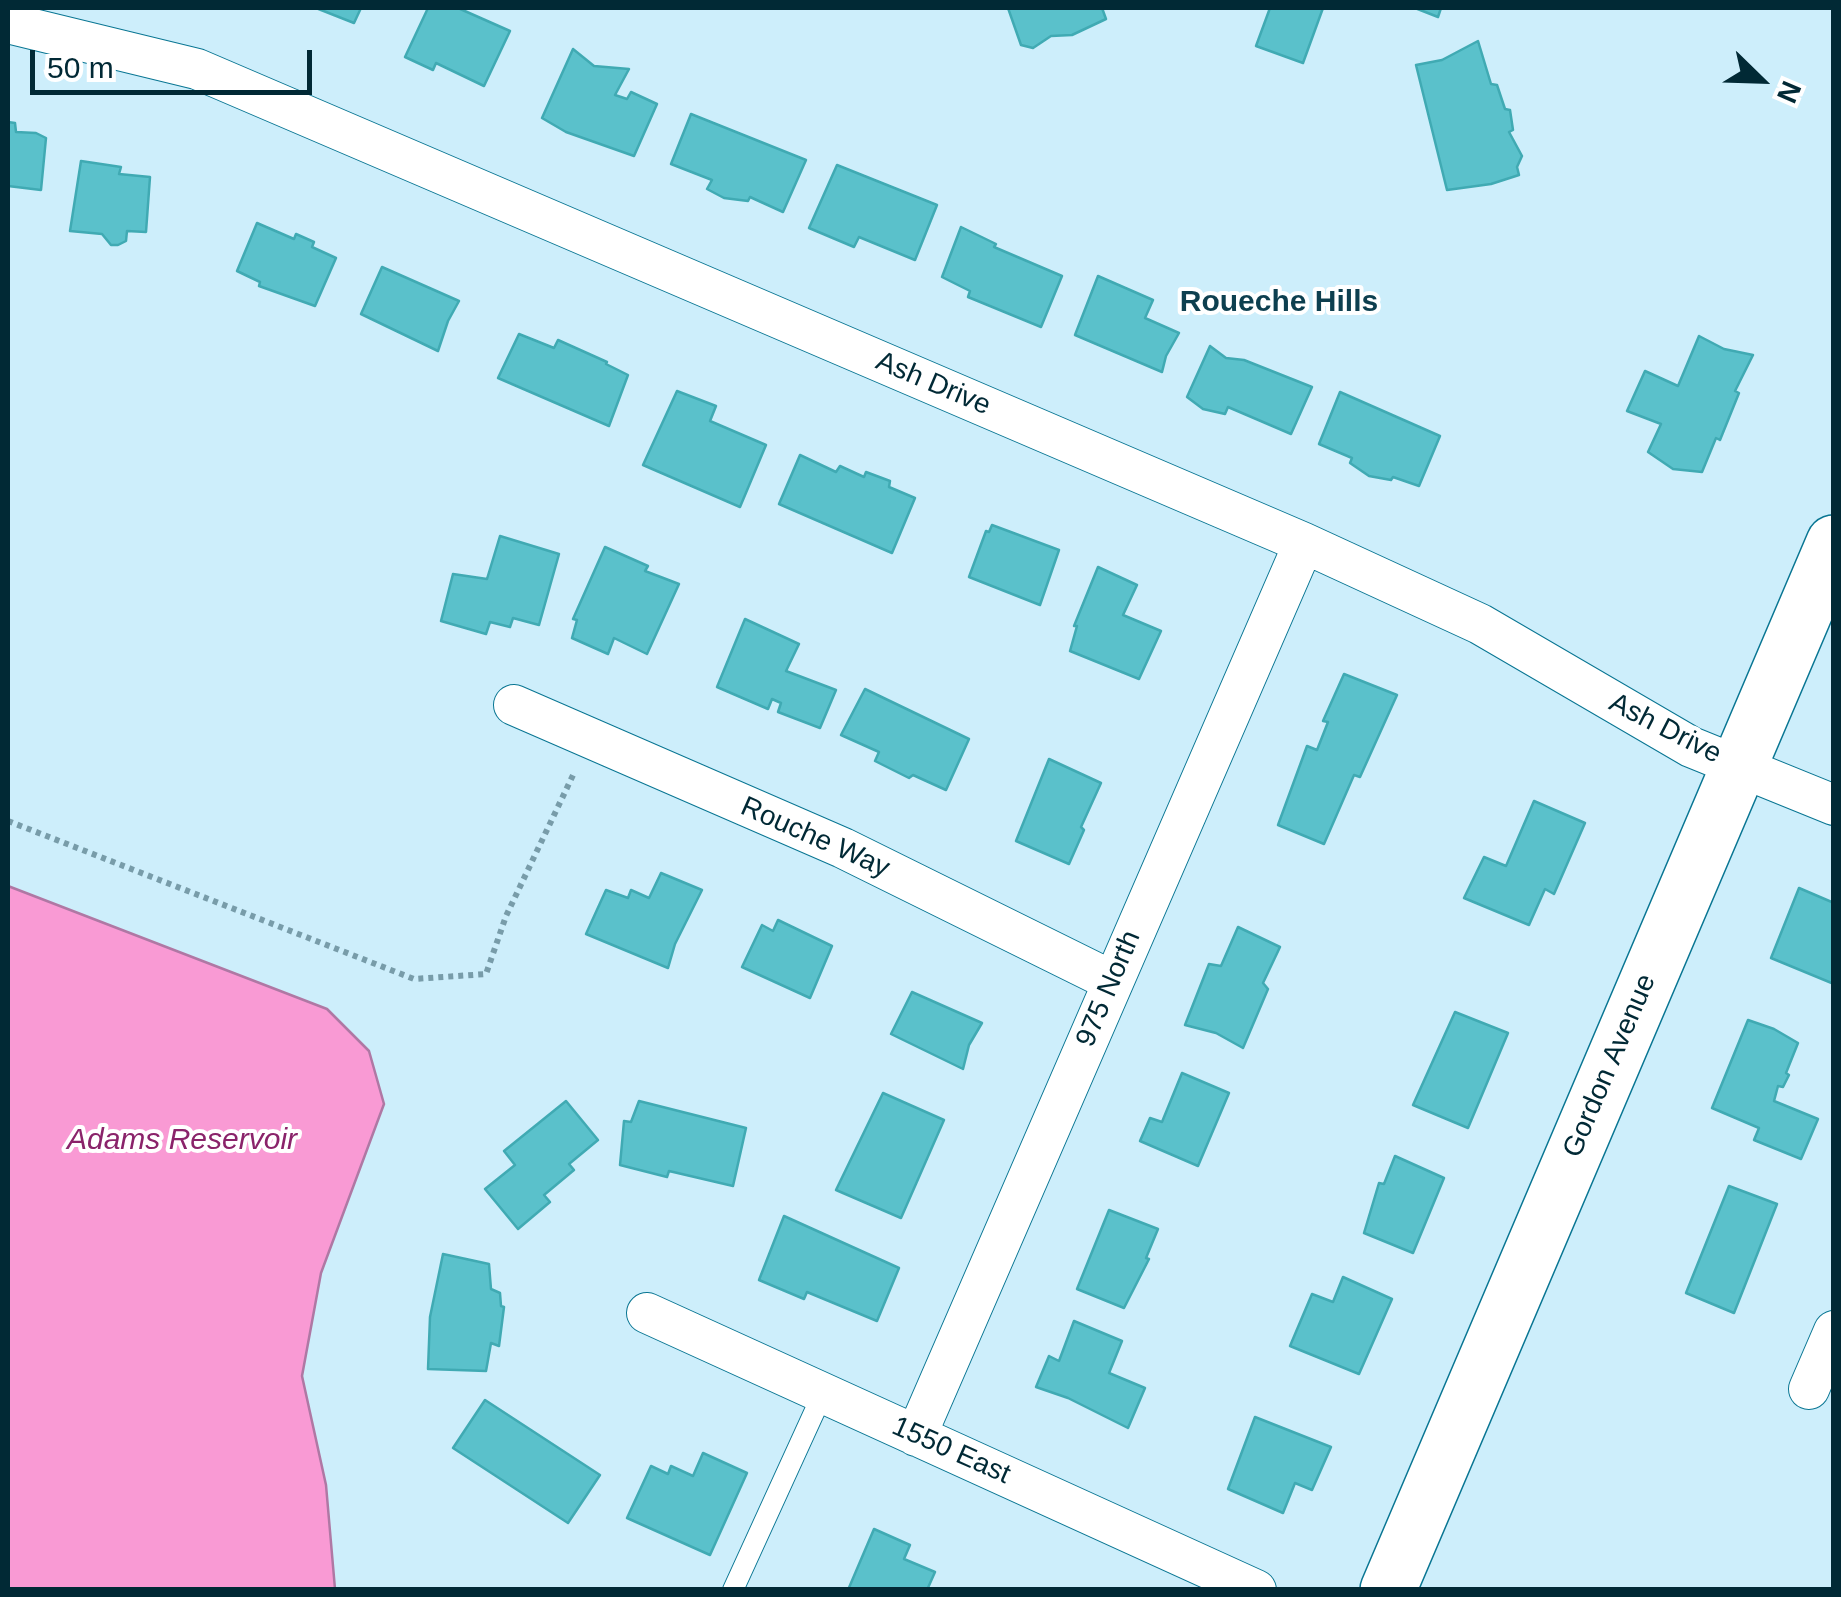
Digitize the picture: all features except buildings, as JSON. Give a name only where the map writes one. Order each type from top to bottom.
[{"type":"main road","name":"Gordon Avenue","points":[[1388,1590],[1834,542]]},
{"type":"street","name":"Ash Drive","points":[[8,23],[198,69],[1304,544],[1480,624],[1691,747],[1834,806]]},
{"type":"street","name":"975 North","points":[[916,1436],[1304,544]]},
{"type":"street","name":"Rouche Way","points":[[514,705],[843,848],[1112,980]]},
{"type":"street","name":"1550 East","points":[[646,1313],[1256,1590]]},
{"type":"street","points":[[1808,1389],[1834,1331]]},
{"type":"lane","points":[[734,1590],[823,1393]]},
{"type":"path","points":[[8,822],[414,979],[486,974],[506,916],[591,739]]},
{"type":"water","name":"Adams Reservoir","points":[[8,886],[327,1009],[369,1051],[384,1104],[321,1273],[302,1376],[326,1485],[335,1589],[8,1589]]},
{"type":"district","name":"Roueche Hills","points":[[1279,303]]}]
